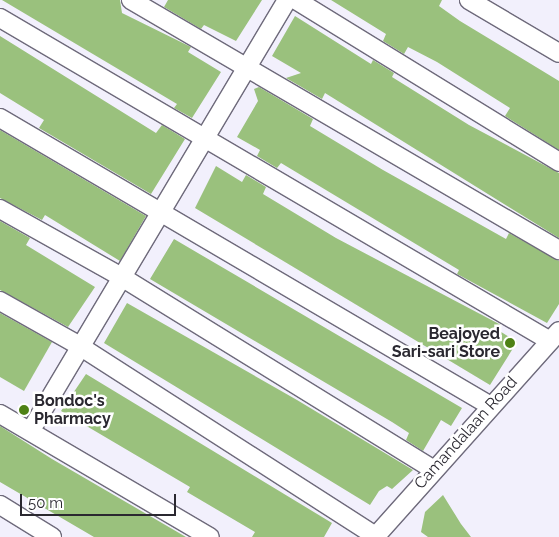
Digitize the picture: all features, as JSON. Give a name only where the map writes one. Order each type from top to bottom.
[{"type":"street","points":[[130,0],[559,250]]},
{"type":"street","points":[[31,430],[78,346],[287,0]]},
{"type":"street","points":[[296,0],[559,162]]},
{"type":"street","points":[[469,0],[559,53]]},
{"type":"street","points":[[0,18],[203,138],[554,336]]},
{"type":"street","points":[[0,118],[488,405]]},
{"type":"street","points":[[0,209],[120,276],[432,469]]},
{"type":"street","points":[[0,301],[78,346],[375,537]]},
{"type":"street","name":"Camandalaan Road","points":[[375,537],[488,405],[554,336]]},
{"type":"street","points":[[0,414],[31,430],[210,537]]},
{"type":"street","points":[[0,506],[52,537]]},
{"type":"building","points":[[2,0],[120,0],[122,13],[191,47],[188,52],[221,72],[192,118],[174,108],[177,104]]},
{"type":"building","points":[[168,0],[262,0],[236,41],[204,25],[201,29],[164,7]]},
{"type":"building","points":[[331,0],[442,0],[439,6],[460,21],[559,81],[559,150],[505,116],[510,108],[437,62],[408,47],[404,54],[383,41],[386,34]]},
{"type":"building","points":[[295,16],[371,64],[373,60],[394,73],[392,77],[469,125],[559,173],[559,238],[325,93],[322,99],[286,78],[301,73],[272,56]]},
{"type":"building","points":[[0,36],[156,133],[162,125],[185,139],[151,194],[39,128],[44,120],[0,93]]},
{"type":"building","points":[[259,87],[313,119],[310,126],[383,170],[506,239],[509,233],[559,261],[559,304],[547,323],[457,274],[459,270],[281,163],[277,168],[257,156],[260,150],[237,137],[258,101],[254,89]]},
{"type":"building","points":[[0,130],[146,216],[120,261],[45,215],[42,220],[0,198]]},
{"type":"building","points":[[216,166],[242,182],[246,175],[266,187],[263,194],[336,238],[501,325],[498,330],[517,342],[490,385],[195,208]]},
{"type":"building","points":[[0,221],[30,238],[26,245],[95,287],[68,327],[0,290]]},
{"type":"building","points":[[174,239],[462,408],[451,426],[441,420],[423,451],[406,440],[409,433],[392,422],[150,279]]},
{"type":"building","points":[[127,303],[297,400],[413,470],[392,489],[387,486],[379,491],[370,505],[104,343]]},
{"type":"building","points":[[0,313],[52,342],[24,391],[0,377]]},
{"type":"building","points":[[86,374],[332,523],[324,537],[252,537],[255,532],[187,492],[190,487],[61,411]]},
{"type":"building","points":[[0,426],[52,459],[186,537],[94,537],[0,482]]},
{"type":"building","points":[[443,495],[471,537],[428,537],[421,532],[425,512]]},
{"type":"place","name":"Beajoyed Sari-sari Store","points":[[510,343]]},
{"type":"place","name":"Bondoc's Pharmacy","points":[[24,410]]}]
